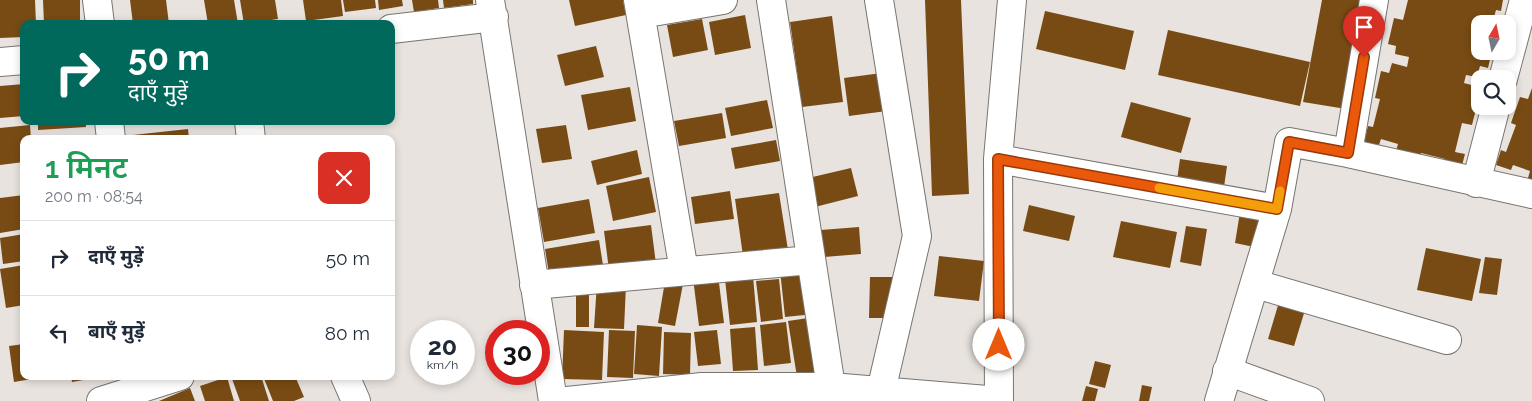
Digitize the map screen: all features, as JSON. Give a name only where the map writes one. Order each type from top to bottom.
[{"type":"street","points":[[97,0],[100,20]]},
{"type":"street","points":[[684,271],[639,7],[723,0]]},
{"type":"street","points":[[771,0],[831,386]]},
{"type":"street","points":[[879,0],[917,236],[881,391]]},
{"type":"street","points":[[567,401],[702,387],[831,386],[999,401],[998,159],[1012,0]]},
{"type":"street","points":[[1348,153],[1374,0]]},
{"type":"street","points":[[1505,70],[1524,0]]},
{"type":"street","points":[[395,27],[492,9],[553,401]]},
{"type":"street","points":[[0,62],[20,60]]},
{"type":"street","points":[[1476,182],[1494,115]]},
{"type":"street","points":[[1218,401],[1256,284],[1277,209],[1289,142],[1348,153],[1532,194]]},
{"type":"street","points":[[998,159],[1277,209]]},
{"type":"street","points":[[534,285],[811,260]]},
{"type":"street","points":[[1256,284],[1447,340]]},
{"type":"street","points":[[1228,371],[1310,401]]},
{"type":"street","points":[[101,401],[134,384],[157,380]]},
{"type":"street","points":[[347,380],[356,401]]},
{"type":"building","points":[[0,0],[35,0],[36,20],[20,20],[20,37],[0,38]]},
{"type":"building","points":[[43,0],[80,0],[80,20],[44,20]]},
{"type":"building","points":[[130,0],[166,0],[168,20],[132,20]]},
{"type":"building","points":[[204,0],[234,0],[237,20],[207,20]]},
{"type":"building","points":[[240,0],[275,0],[278,19],[243,20]]},
{"type":"building","points":[[303,0],[341,0],[343,16],[306,20]]},
{"type":"building","points":[[343,0],[375,0],[376,8],[345,12]]},
{"type":"building","points":[[378,0],[402,0],[403,6],[379,10]]},
{"type":"building","points":[[412,0],[438,0],[439,8],[414,12]]},
{"type":"building","points":[[443,0],[473,0],[473,4],[444,8]]},
{"type":"building","points":[[569,0],[623,0],[626,15],[575,26]]},
{"type":"building","points":[[925,0],[961,0],[969,194],[932,196]]},
{"type":"building","points":[[1322,0],[1366,0],[1346,109],[1303,102]]},
{"type":"building","points":[[1408,0],[1503,0],[1501,11],[1496,10],[1495,15],[1471,15],[1471,60],[1490,60],[1488,68],[1480,66],[1479,70],[1471,70],[1471,76],[1466,75],[1464,83],[1471,85],[1471,115],[1474,115],[1472,125],[1462,123],[1455,152],[1465,154],[1461,169],[1443,165],[1445,159],[1421,153],[1420,157],[1396,151],[1398,144],[1381,139],[1379,145],[1364,142],[1368,126],[1373,127],[1380,99],[1375,98],[1381,71],[1389,73],[1392,63],[1407,67],[1409,57],[1395,54],[1396,46],[1388,44],[1394,18],[1403,20]]},
{"type":"building","points":[[1045,11],[1134,31],[1125,70],[1036,49]]},
{"type":"building","points":[[745,15],[751,48],[715,55],[709,22]]},
{"type":"building","points":[[832,16],[843,102],[802,107],[790,22]]},
{"type":"building","points":[[702,19],[708,50],[673,57],[667,25]]},
{"type":"building","points":[[1168,30],[1310,62],[1300,106],[1158,75]]},
{"type":"building","points":[[596,46],[604,77],[565,86],[557,55]]},
{"type":"building","points":[[889,72],[894,110],[849,116],[844,78]]},
{"type":"building","points":[[20,84],[20,116],[0,118],[0,86]]},
{"type":"building","points":[[630,87],[636,121],[588,130],[581,95]]},
{"type":"building","points":[[1532,88],[1532,180],[1528,178],[1530,171],[1513,165],[1511,170],[1496,165],[1501,150],[1506,152],[1516,125],[1511,123],[1514,115],[1516,115],[1520,97],[1528,99]]},
{"type":"building","points":[[767,100],[773,128],[731,136],[725,108]]},
{"type":"building","points":[[1131,102],[1191,118],[1181,153],[1121,137]]},
{"type":"building","points":[[722,113],[726,138],[679,146],[674,121]]},
{"type":"building","points":[[30,125],[31,135],[20,135],[20,162],[0,165],[0,128]]},
{"type":"building","points":[[38,125],[86,125],[86,127],[38,130]]},
{"type":"building","points":[[566,125],[572,159],[542,163],[536,129]]},
{"type":"building","points":[[188,129],[189,135],[133,135]]},
{"type":"building","points":[[776,140],[780,161],[735,169],[731,148]]},
{"type":"building","points":[[637,150],[642,174],[597,185],[591,161]]},
{"type":"building","points":[[1180,159],[1227,166],[1223,194],[1176,187]]},
{"type":"building","points":[[851,168],[858,196],[811,208],[804,179]]},
{"type":"building","points":[[649,177],[656,212],[613,221],[606,186]]},
{"type":"building","points":[[730,191],[734,219],[695,224],[691,197]]},
{"type":"building","points":[[779,193],[788,250],[743,256],[735,199]]},
{"type":"building","points":[[20,196],[20,230],[0,233],[0,198]]},
{"type":"building","points":[[589,199],[595,233],[544,242],[538,208]]},
{"type":"building","points":[[1029,205],[1075,216],[1069,241],[1023,231]]},
{"type":"building","points":[[1241,206],[1265,210],[1259,248],[1235,243]]},
{"type":"building","points":[[1121,221],[1177,232],[1170,268],[1113,257]]},
{"type":"building","points":[[651,225],[656,264],[609,270],[604,231]]},
{"type":"building","points":[[1186,226],[1207,229],[1201,266],[1180,262]]},
{"type":"building","points":[[859,227],[861,254],[824,257],[821,230]]},
{"type":"building","points":[[20,235],[20,262],[3,264],[0,238]]},
{"type":"building","points":[[599,240],[603,265],[549,274],[545,249]]},
{"type":"building","points":[[1426,248],[1481,259],[1472,301],[1417,290]]},
{"type":"building","points":[[939,256],[984,261],[979,301],[934,296]]},
{"type":"building","points":[[1485,257],[1502,259],[1497,295],[1479,293]]},
{"type":"building","points":[[20,266],[20,306],[6,308],[0,269]]},
{"type":"building","points":[[809,267],[814,314],[785,317],[780,270]]},
{"type":"building","points":[[718,275],[724,323],[699,326],[693,278]]},
{"type":"building","points":[[753,276],[757,322],[730,325],[725,279]]},
{"type":"building","points":[[870,277],[895,277],[894,318],[869,318]]},
{"type":"building","points":[[779,279],[783,319],[761,322],[756,281]]},
{"type":"building","points":[[665,281],[683,284],[675,326],[658,323]]},
{"type":"building","points":[[597,283],[626,285],[624,329],[594,328]]},
{"type":"building","points":[[576,284],[589,284],[589,327],[576,327]]},
{"type":"building","points":[[1279,302],[1305,310],[1294,346],[1268,339]]},
{"type":"building","points":[[815,317],[824,373],[797,377],[788,321]]},
{"type":"building","points":[[786,322],[791,363],[764,366],[760,325]]},
{"type":"building","points":[[637,325],[662,327],[659,376],[634,374]]},
{"type":"building","points":[[755,327],[758,370],[733,371],[730,329]]},
{"type":"building","points":[[564,330],[604,332],[602,380],[562,379]]},
{"type":"building","points":[[609,330],[635,331],[633,378],[607,377]]},
{"type":"building","points":[[717,330],[721,364],[698,366],[694,332]]},
{"type":"building","points":[[664,332],[691,333],[690,375],[663,374]]},
{"type":"building","points":[[20,345],[20,380],[26,380],[14,382],[9,346]]},
{"type":"building","points":[[1095,361],[1111,365],[1105,388],[1089,384]]},
{"type":"building","points":[[218,380],[228,380],[234,401],[205,401],[200,386]]},
{"type":"building","points":[[232,380],[262,380],[269,401],[240,401]]},
{"type":"building","points":[[265,380],[297,380],[304,397],[294,401],[273,401]]},
{"type":"building","points":[[1142,385],[1152,387],[1149,401],[1139,401]]},
{"type":"building","points":[[1086,386],[1098,389],[1095,401],[1082,401]]},
{"type":"building","points":[[190,388],[195,401],[159,401]]},
{"type":"slow traffic","points":[[1159,188],[1277,209],[1280,191]]},
{"type":"route","points":[[999,345],[998,159],[1277,209],[1289,142],[1348,153],[1364,57]]}]
